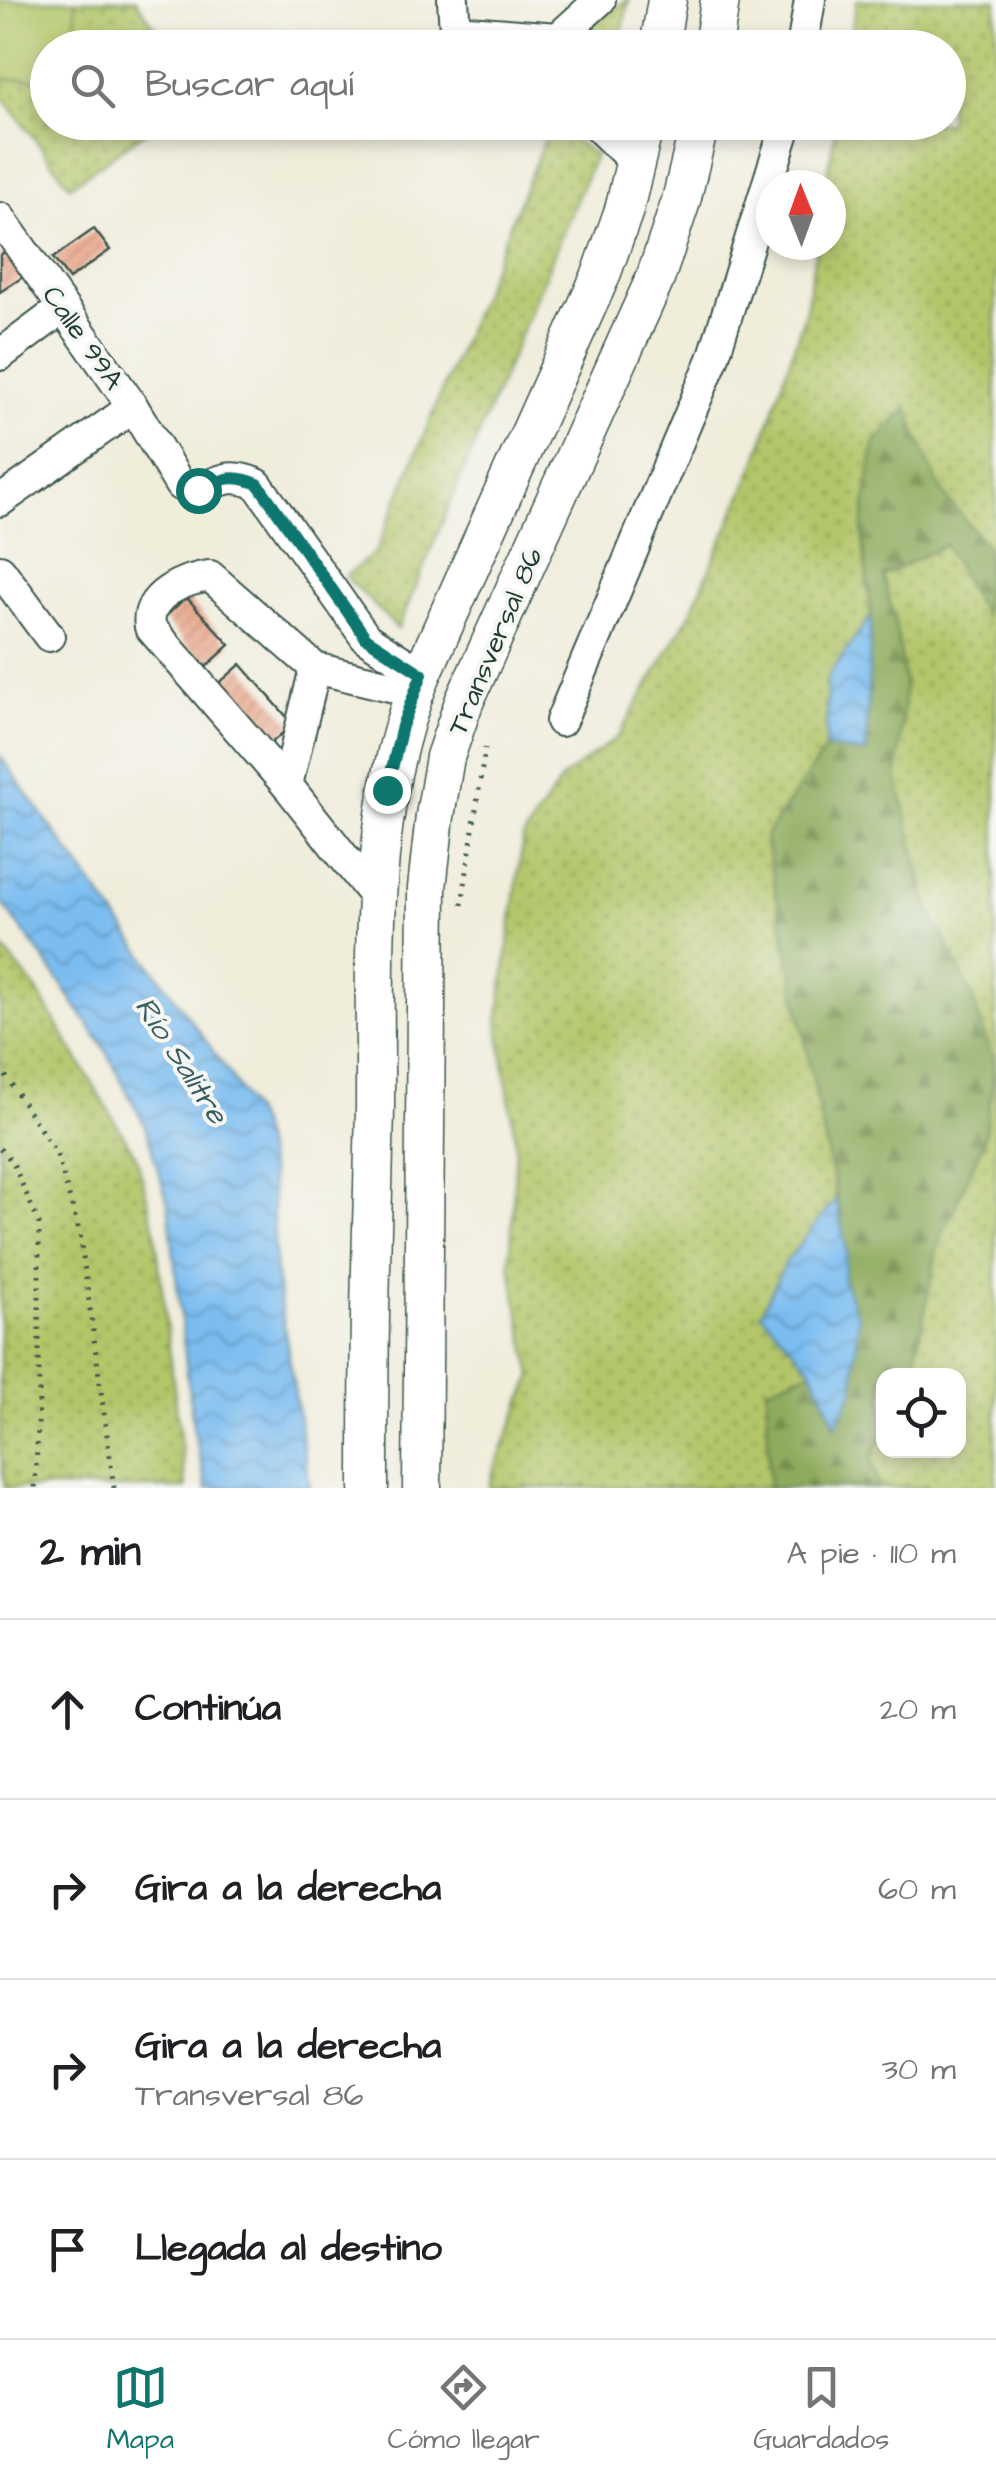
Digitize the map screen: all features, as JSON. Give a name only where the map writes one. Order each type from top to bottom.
[{"type":"main road","points":[[662,30],[666,0]]},
{"type":"main road","points":[[716,30],[720,0]]},
{"type":"main road","name":"Transversal 86","points":[[369,1488],[376,898],[387,790],[402,726],[418,683],[600,275],[624,210],[641,140]]},
{"type":"main road","name":"Transversal 86","points":[[422,1488],[427,888],[445,758],[464,702],[656,279],[696,140]]},
{"type":"street","points":[[453,0],[455,30]]},
{"type":"street","points":[[569,30],[600,0]]},
{"type":"street","points":[[805,30],[810,0]]},
{"type":"street","points":[[611,140],[636,164]]},
{"type":"street","points":[[561,721],[713,359],[780,140]]},
{"type":"street","name":"Calle 99A","points":[[0,218],[180,484],[198,490],[239,476],[258,484],[366,638],[418,683]]},
{"type":"street","points":[[0,355],[64,308]]},
{"type":"street","points":[[0,502],[132,408]]},
{"type":"street","points":[[0,570],[48,636]]},
{"type":"street","points":[[376,898],[287,785],[150,627],[148,616],[174,585],[210,576],[315,668],[418,683]]},
{"type":"street","points":[[287,785],[315,668]]},
{"type":"path","points":[[460,922],[486,741]]},
{"type":"path","points":[[0,1067],[57,1155],[80,1234],[114,1488]]},
{"type":"path","points":[[0,1149],[12,1160],[39,1224],[35,1488]]},
{"type":"green space","points":[[0,0],[136,0],[157,30],[30,30],[30,133],[0,93]]},
{"type":"green space","points":[[0,0],[76,0],[76,30],[30,30],[30,79],[0,79]]},
{"type":"green space","points":[[629,0],[623,30],[588,30]]},
{"type":"green space","points":[[857,0],[996,0],[996,1488],[489,1488],[532,1377],[510,1265],[516,1146],[498,1022],[523,838],[562,778],[618,737],[691,612],[756,463],[806,310],[814,260],[846,260],[846,170],[828,170],[833,140],[966,140],[966,30],[851,30]]},
{"type":"green space","points":[[35,140],[134,140],[70,186]]},
{"type":"green space","points":[[544,140],[574,140],[595,155],[398,629],[345,576],[376,552]]},
{"type":"green space","points":[[908,408],[942,492],[988,548],[984,616],[945,545],[883,576],[905,685],[897,777],[927,904],[971,993],[995,1067],[984,1140],[938,1245],[913,1368],[876,1368],[876,1448],[871,1458],[879,1488],[769,1488],[767,1388],[812,1370],[835,1425],[858,1317],[843,1279],[847,1252],[765,837],[826,748],[866,753],[871,616],[862,531],[874,443]]},
{"type":"green space","points":[[0,945],[36,989],[137,1158],[155,1230],[186,1488],[5,1488],[0,1448]]},
{"type":"water","points":[[871,616],[866,753],[826,748],[827,678]]},
{"type":"water","name":"Río Salitre","points":[[0,756],[229,1073],[259,1124],[271,1178],[276,1275],[310,1488],[207,1488],[193,1427],[168,1203],[145,1126],[107,1052],[0,900]]},
{"type":"water","points":[[836,1199],[847,1252],[843,1279],[858,1316],[854,1389],[836,1426],[812,1369],[761,1313],[785,1263]]},
{"type":"building","points":[[94,229],[110,250],[69,279],[53,258]]},
{"type":"building","points":[[9,249],[26,275],[0,292],[0,255]]},
{"type":"building","points":[[186,597],[230,645],[206,667],[163,619]]},
{"type":"building","points":[[241,664],[293,724],[270,744],[218,684]]},
{"type":"route","points":[[198,490],[239,476],[258,484],[366,638],[422,674],[402,726],[387,790]]}]
